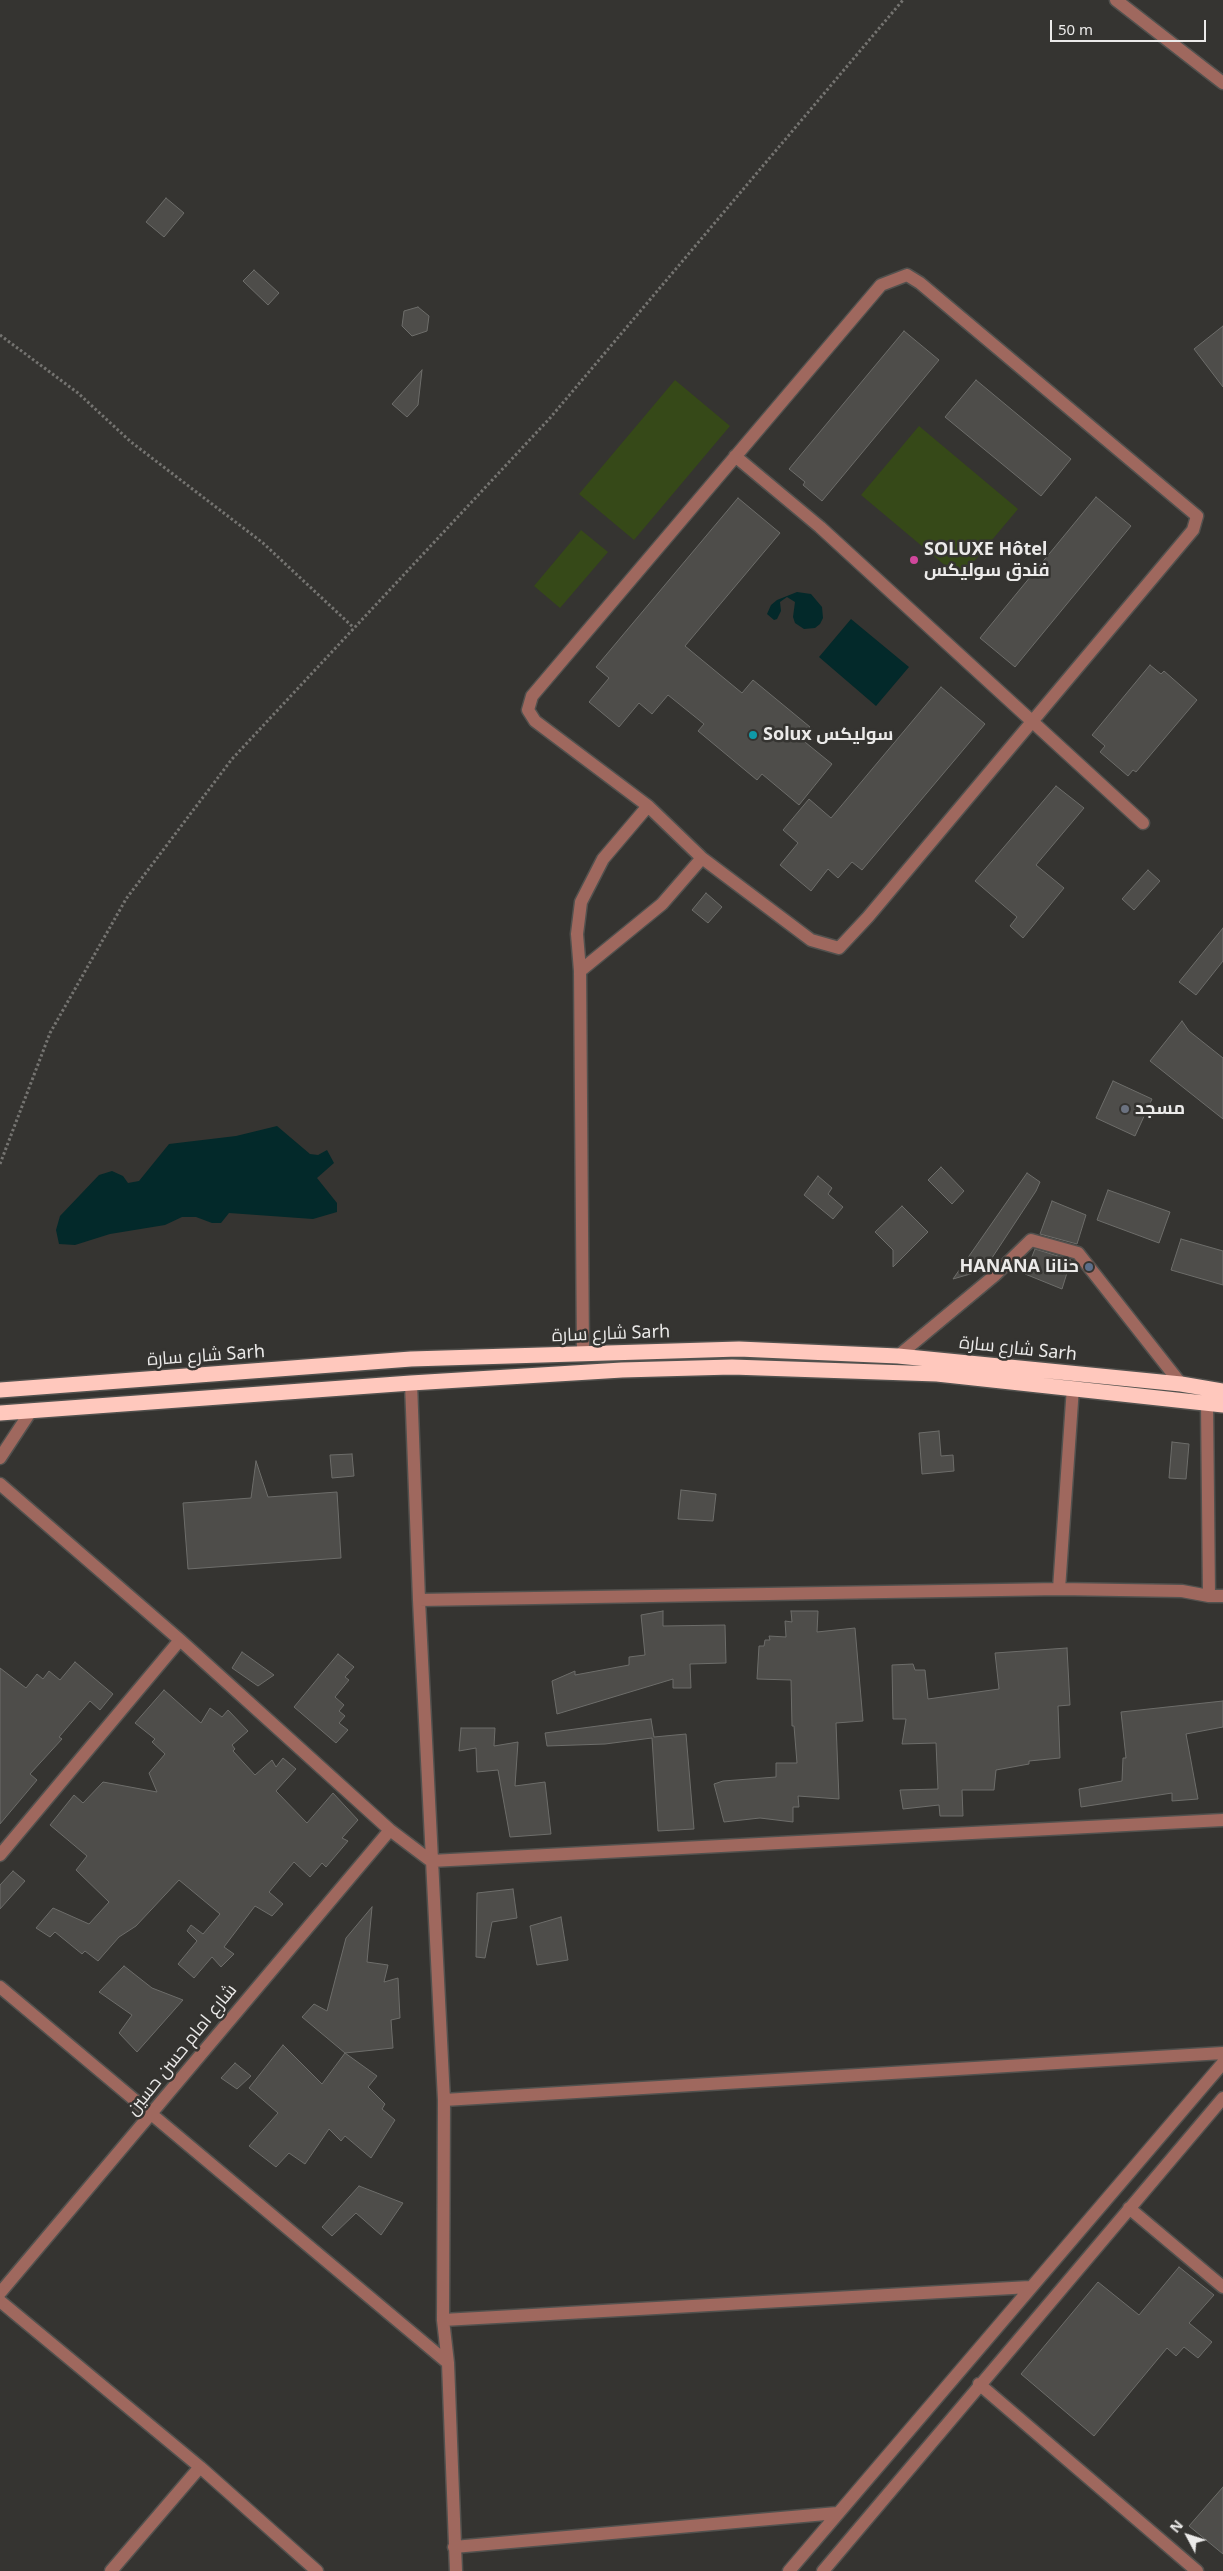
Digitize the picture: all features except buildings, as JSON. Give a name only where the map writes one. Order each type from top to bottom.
[{"type":"highway","name":"شارع سارة Sarh","points":[[0,1390],[411,1360],[740,1349],[898,1356],[1181,1384],[1223,1391]]},
{"type":"highway","name":"شارع سارة Sarh","points":[[0,1413],[411,1383],[622,1370],[732,1367],[937,1374],[1073,1387],[1223,1405]]},
{"type":"street","points":[[1116,0],[1223,83]]},
{"type":"street","points":[[907,275],[920,283],[1197,516],[1193,530],[1032,722],[868,917],[839,948],[811,940],[702,858],[648,806],[535,721],[528,710],[532,696],[882,285],[907,275]]},
{"type":"street","points":[[735,456],[820,527],[1143,823]]},
{"type":"street","points":[[584,1353],[580,971],[577,934],[581,902],[603,859],[648,806]]},
{"type":"street","points":[[580,971],[662,904],[702,858]]},
{"type":"street","points":[[898,1356],[994,1276],[1031,1240],[1078,1253],[1181,1384]]},
{"type":"street","points":[[411,1383],[431,1861],[444,2100],[443,2320],[448,2363],[456,2571]]},
{"type":"street","points":[[1059,1589],[1073,1387]]},
{"type":"street","points":[[1207,1403],[1209,1596]]},
{"type":"street","points":[[0,1458],[31,1411]]},
{"type":"street","points":[[0,1484],[180,1640],[390,1830],[431,1861],[1223,1820]]},
{"type":"street","points":[[419,1600],[1059,1589],[1182,1591],[1209,1596],[1223,1596]]},
{"type":"street","points":[[0,1855],[180,1640]]},
{"type":"street","name":"شارع امام حسن حسين","points":[[0,2293],[151,2116],[278,1960],[390,1830]]},
{"type":"street","points":[[0,1987],[151,2116],[448,2363]]},
{"type":"street","points":[[444,2100],[1223,2053]]},
{"type":"street","points":[[789,2571],[1223,2064]]},
{"type":"street","points":[[825,2570],[979,2384],[1223,2098]]},
{"type":"street","points":[[1129,2208],[1223,2287]]},
{"type":"street","points":[[443,2320],[1030,2288]]},
{"type":"street","points":[[0,2301],[200,2466],[317,2571]]},
{"type":"street","points":[[979,2384],[1197,2571]]},
{"type":"street","points":[[111,2571],[200,2466]]},
{"type":"street","points":[[454,2547],[837,2513]]},
{"type":"path","points":[[0,1164],[50,1032],[126,899],[232,759],[550,418],[903,0]]},
{"type":"path","points":[[0,335],[78,393],[131,442],[263,544],[354,628]]},
{"type":"green space","points":[[675,380],[730,426],[634,540],[579,494]]},
{"type":"green space","points":[[919,426],[1018,509],[960,578],[861,495]]},
{"type":"green space","points":[[581,530],[608,552],[560,608],[534,586]]},
{"type":"water","points":[[797,592],[811,594],[822,607],[823,618],[815,628],[804,629],[795,623],[793,617],[795,602],[787,597],[780,602],[781,611],[777,619],[774,620],[767,614],[771,605],[777,600]]},
{"type":"water","points":[[851,619],[909,667],[876,706],[819,657]]},
{"type":"water","points":[[277,1126],[310,1154],[318,1155],[327,1150],[334,1163],[317,1178],[337,1203],[337,1212],[313,1219],[229,1213],[221,1223],[212,1223],[196,1217],[182,1217],[165,1225],[110,1234],[75,1245],[59,1244],[56,1230],[60,1216],[99,1175],[112,1171],[123,1176],[128,1183],[139,1181],[169,1144],[236,1136]]},
{"type":"place","name":"SOLUXE Hôtel فندق سوليكس","points":[[914,560]]},
{"type":"place","name":"Solux سوليكس","points":[[753,735]]},
{"type":"place","name":"مسجد","points":[[1125,1109]]},
{"type":"place","name":"HANANA حنانا","points":[[1089,1267]]}]
